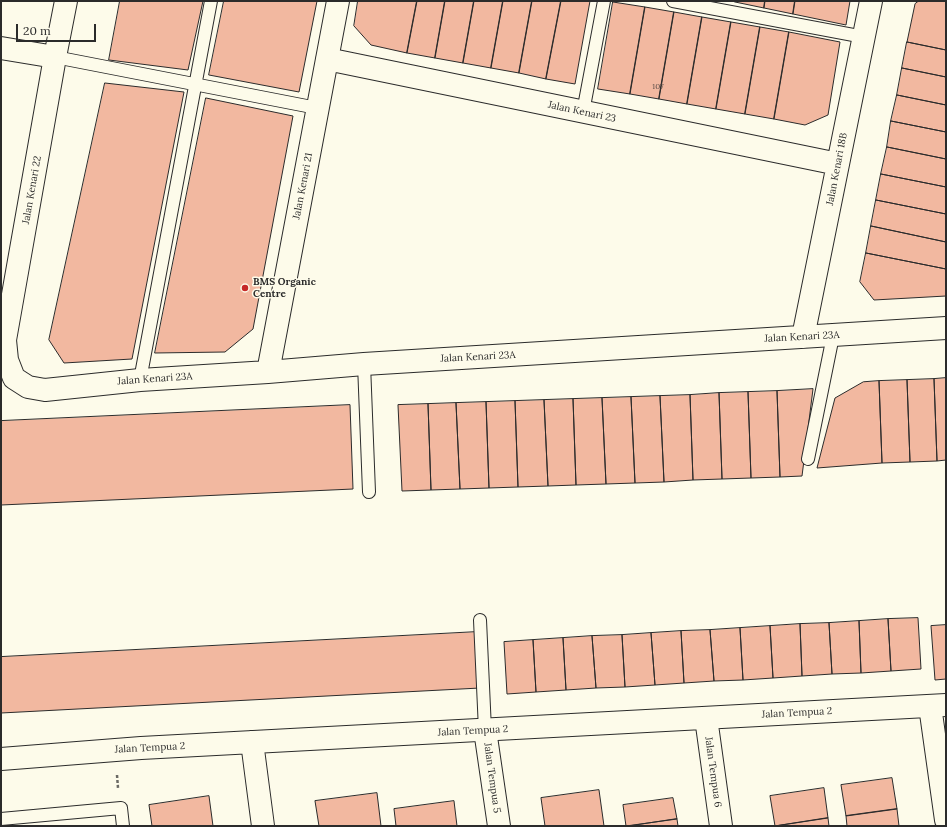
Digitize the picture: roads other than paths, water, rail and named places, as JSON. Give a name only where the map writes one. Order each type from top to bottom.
[{"type":"street","name":"Jalan Kenari 22","points":[[14,378],[7,360],[5,340],[66,1]]},
{"type":"street","name":"Jalan Kenari 21","points":[[268,372],[338,1]]},
{"type":"street","name":"Jalan Kenari 18B","points":[[803,337],[870,1]]},
{"type":"street","points":[[1,48],[55,57]]},
{"type":"street","name":"Jalan Kenari 23","points":[[327,59],[838,164]]},
{"type":"street","name":"Jalan Kenari 23A","points":[[14,378],[28,387],[45,390],[140,380],[364,364],[833,336],[946,326]]},
{"type":"street","points":[[938,706],[946,820]]},
{"type":"street","name":"Jalan Tempua 2","points":[[1,759],[113,750],[252,742],[938,706]]},
{"type":"street","name":"Jalan Tempua 6","points":[[706,718],[721,826]]},
{"type":"street","name":"Jalan Tempua 5","points":[[485,730],[499,826]]},
{"type":"street","points":[[252,742],[262,826]]},
{"type":"lane","points":[[140,380],[211,1]]},
{"type":"lane","points":[[583,112],[604,1]]},
{"type":"lane","points":[[673,1],[864,36]]},
{"type":"lane","points":[[55,57],[317,108]]},
{"type":"lane","points":[[808,459],[833,336]]},
{"type":"lane","points":[[364,364],[369,492]]},
{"type":"lane","points":[[480,620],[485,730]]},
{"type":"lane","points":[[1,819],[121,808],[123,826]]},
{"type":"place","name":"BMS Organic Centre","points":[[245,288]]}]
